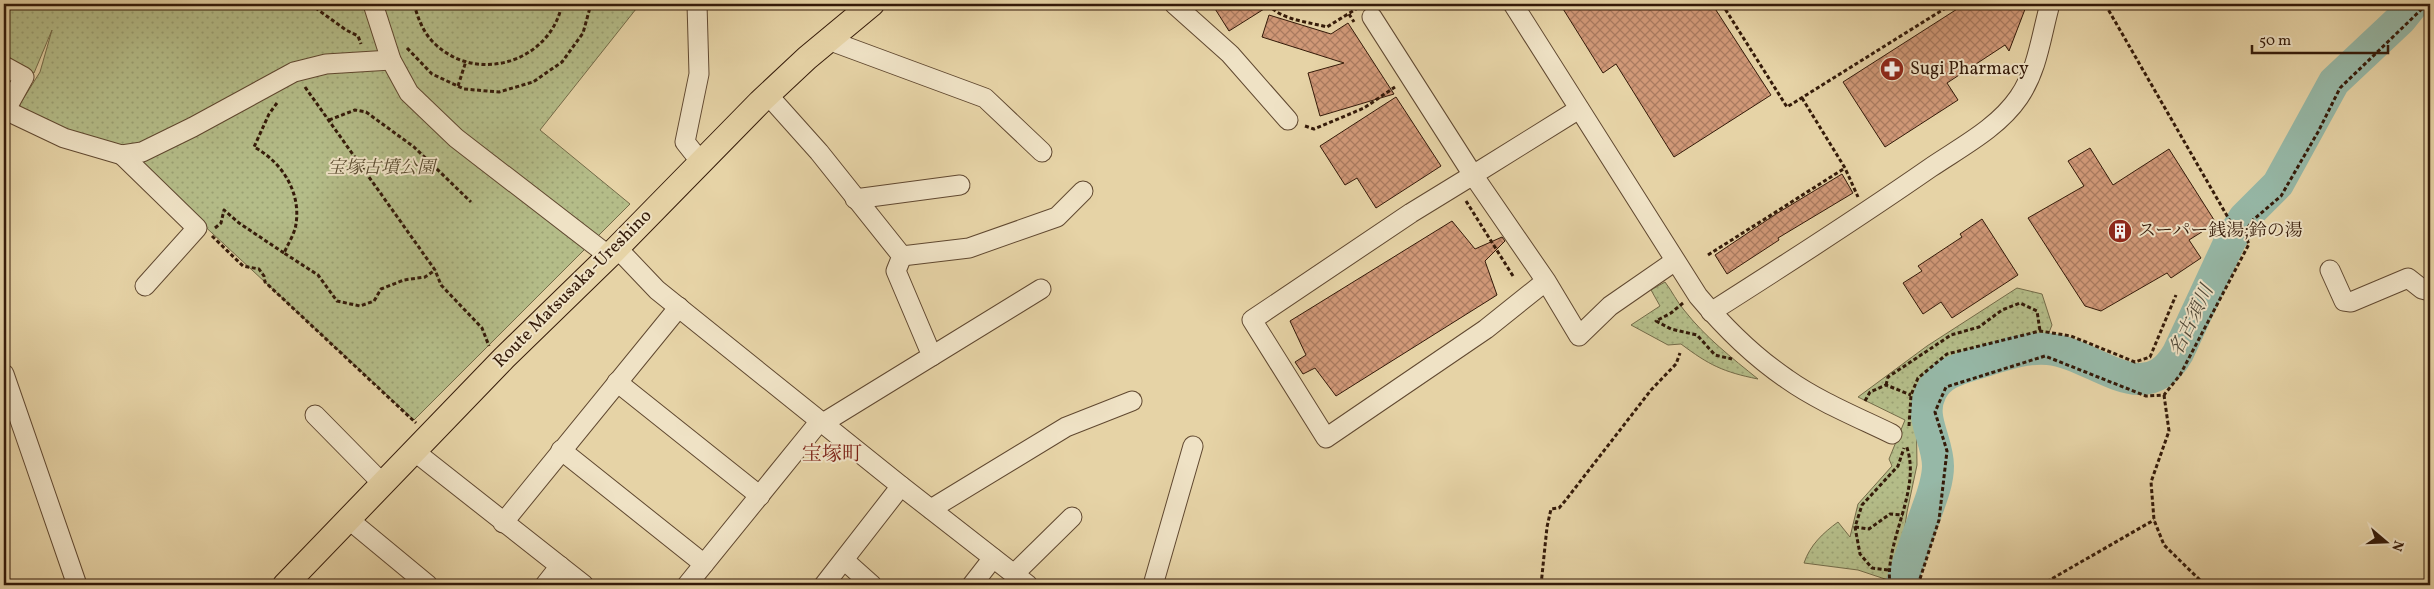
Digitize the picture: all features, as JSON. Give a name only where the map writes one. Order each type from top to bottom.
[{"type":"main road","name":"Route Matsusaka-Ureshino","points":[[285,585],[347,518],[613,252],[700,161],[828,40],[872,4]]},
{"type":"street","points":[[373,4],[391,60],[409,93],[456,138],[613,252],[657,290],[821,422],[1021,580],[1072,517]]},
{"type":"street","points":[[697,4],[699,74],[685,142],[700,161]]},
{"type":"street","points":[[1174,4],[1230,54],[1288,120]]},
{"type":"street","points":[[1513,4],[1675,261],[1711,312],[1734,337],[1788,381],[1903,437]]},
{"type":"street","points":[[1711,312],[1884,200],[1983,132],[2002,116],[2018,99],[2034,68],[2050,4]]},
{"type":"street","points":[[1365,13],[1546,281],[1579,336],[1610,306],[1675,261]]},
{"type":"street","points":[[828,40],[985,98],[1042,152]]},
{"type":"street","points":[[4,66],[24,77],[5,111],[64,138],[122,155],[142,152],[194,127],[294,72],[326,64],[391,60]]},
{"type":"street","points":[[768,95],[818,152],[902,256]]},
{"type":"street","points":[[1546,281],[1486,329],[1326,438],[1252,320],[1411,213],[1579,109]]},
{"type":"street","points":[[122,155],[197,228],[145,286]]},
{"type":"street","points":[[855,199],[960,185]]},
{"type":"street","points":[[902,256],[968,248],[1057,216],[1083,191]]},
{"type":"street","points":[[902,256],[896,271],[932,356]]},
{"type":"street","points":[[2330,270],[2344,302],[2351,302],[2408,278],[2422,289],[2430,291]]},
{"type":"street","points":[[688,585],[821,422],[1041,289]]},
{"type":"street","points":[[503,523],[679,307]]},
{"type":"street","points":[[4,374],[77,585]]},
{"type":"street","points":[[617,382],[760,496]]},
{"type":"street","points":[[931,509],[1066,427],[1132,401]]},
{"type":"street","points":[[315,415],[382,484]]},
{"type":"street","points":[[1153,585],[1193,446]]},
{"type":"street","points":[[561,450],[704,564]]},
{"type":"street","points":[[414,451],[584,585]]},
{"type":"street","points":[[824,585],[901,486]]},
{"type":"street","points":[[347,518],[428,585]]},
{"type":"street","points":[[972,585],[993,558]]},
{"type":"street","points":[[844,560],[872,585]]},
{"type":"street","points":[[545,585],[560,566]]},
{"type":"path","points":[[310,4],[346,30],[358,36],[366,62]]},
{"type":"path","points":[[414,4],[420,24],[435,44],[455,58],[480,65],[505,64],[528,54],[547,38],[559,16],[562,4]]},
{"type":"path","points":[[404,42],[407,49],[432,74],[464,89],[500,92],[533,82],[562,62],[583,33],[591,4]]},
{"type":"path","points":[[1268,4],[1283,15],[1327,27],[1365,13]]},
{"type":"path","points":[[1722,4],[1787,107],[1952,4]]},
{"type":"path","points":[[2105,4],[2230,221],[2228,226],[2244,233],[2249,244],[2180,375],[2164,395],[2169,431],[2151,482],[2154,520],[2164,545],[2205,585]]},
{"type":"path","points":[[2244,233],[2253,220],[2280,196],[2318,132],[2340,88],[2427,4]]},
{"type":"path","points":[[458,86],[466,61]]},
{"type":"path","points":[[300,80],[435,270],[441,286],[482,328],[491,352]]},
{"type":"path","points":[[1288,120],[1314,129],[1364,108],[1395,87]]},
{"type":"path","points":[[1802,98],[1845,168],[1859,199]]},
{"type":"path","points":[[281,99],[269,114],[254,148],[263,152],[283,170],[295,192],[296,224],[284,252]]},
{"type":"path","points":[[329,120],[355,110],[366,112],[414,147],[471,202]]},
{"type":"path","points":[[1708,255],[1845,168]]},
{"type":"path","points":[[1466,201],[1513,276]]},
{"type":"path","points":[[430,434],[406,414],[265,282],[260,269],[243,266],[210,234],[221,222],[224,210],[239,223],[318,275],[337,302],[360,306],[374,301],[381,289],[404,280],[425,277],[435,270]]},
{"type":"path","points":[[1888,570],[1872,568],[1860,554],[1855,527],[1862,505],[1898,466],[1911,395],[1918,378],[1947,354],[2040,331],[2071,336],[2135,362],[2150,357],[2176,295]]},
{"type":"path","points":[[1685,301],[1671,313],[1656,321],[1671,329],[1697,335],[1715,356],[1740,360]]},
{"type":"path","points":[[1886,385],[1888,377],[1951,335],[1979,328],[2002,310],[2020,303],[2037,311],[2040,331]]},
{"type":"path","points":[[1541,585],[1546,527],[1551,509],[1558,508],[1565,502],[1651,390],[1676,364],[1680,353]]},
{"type":"path","points":[[1918,585],[1939,520],[1947,451],[1935,412],[1946,387],[2045,356],[2146,396],[2164,395]]},
{"type":"path","points":[[1864,404],[1870,392],[1886,385],[1911,395]]},
{"type":"path","points":[[1890,585],[1888,570],[1903,516],[1911,458],[1903,437]]},
{"type":"path","points":[[1855,527],[1869,528],[1890,514],[1903,516]]},
{"type":"path","points":[[2041,585],[2154,520]]},
{"type":"green space","name":"宝塚古墳公園","points":[[4,4],[640,4],[540,130],[630,204],[414,420],[118,146],[68,131],[20,109],[20,104],[40,72],[52,30],[34,73],[4,55]]},
{"type":"green space","points":[[1665,282],[1692,320],[1719,347],[1758,379],[1735,374],[1717,367],[1681,344],[1668,345],[1631,325],[1660,306],[1651,290]]},
{"type":"green space","points":[[2017,288],[2042,294],[2052,325],[2046,340],[1955,357],[1923,380],[1916,400],[1917,465],[1907,512],[1897,583],[1858,570],[1804,563],[1818,540],[1838,522],[1850,537],[1858,504],[1892,466],[1889,459],[1905,420],[1858,397],[1927,346]]},
{"type":"building","points":[[1212,4],[1272,4],[1229,31]]},
{"type":"building","points":[[1560,4],[1712,4],[1771,95],[1674,157],[1616,64],[1603,73]]},
{"type":"building","points":[[1965,4],[2027,4],[2009,51],[2005,45],[1947,83],[1958,100],[1885,147],[1843,82]]},
{"type":"building","points":[[1269,15],[1331,34],[1348,23],[1394,94],[1320,116],[1308,73],[1344,63],[1262,37]]},
{"type":"building","points":[[1396,97],[1441,166],[1376,208],[1357,178],[1345,185],[1320,146]]},
{"type":"building","name":"スーパー銭湯;鈴の湯","points":[[2090,148],[2113,185],[2169,149],[2216,223],[2189,240],[2201,258],[2171,278],[2167,273],[2101,311],[2085,306],[2028,218],[2084,186],[2068,161]]},
{"type":"building","points":[[1842,174],[1853,193],[1778,238],[1779,240],[1727,274],[1715,255],[1776,214]]},
{"type":"building","points":[[1982,219],[2018,275],[1952,318],[1941,302],[1923,314],[1903,283],[1922,271],[1918,266],[1962,237],[1960,234]]},
{"type":"building","points":[[1452,221],[1475,249],[1502,237],[1505,241],[1485,261],[1497,295],[1336,396],[1315,368],[1303,374],[1295,362],[1306,355],[1290,321]]},
{"type":"waterway","name":"名古須川","points":[[1901,585],[1937,478],[1937,456],[1927,410],[1931,392],[1939,380],[1964,367],[2030,349],[2048,349],[2066,353],[2118,375],[2134,379],[2150,378],[2165,370],[2178,353],[2230,241],[2244,218],[2278,184],[2334,82],[2401,19],[2413,4]]},
{"type":"place","name":"Sugi Pharmacy","points":[[1892,69]]},
{"type":"place","name":"スーパー銭湯;鈴の湯","points":[[2120,231]]},
{"type":"district","name":"宝塚町","points":[[832,455]]}]
